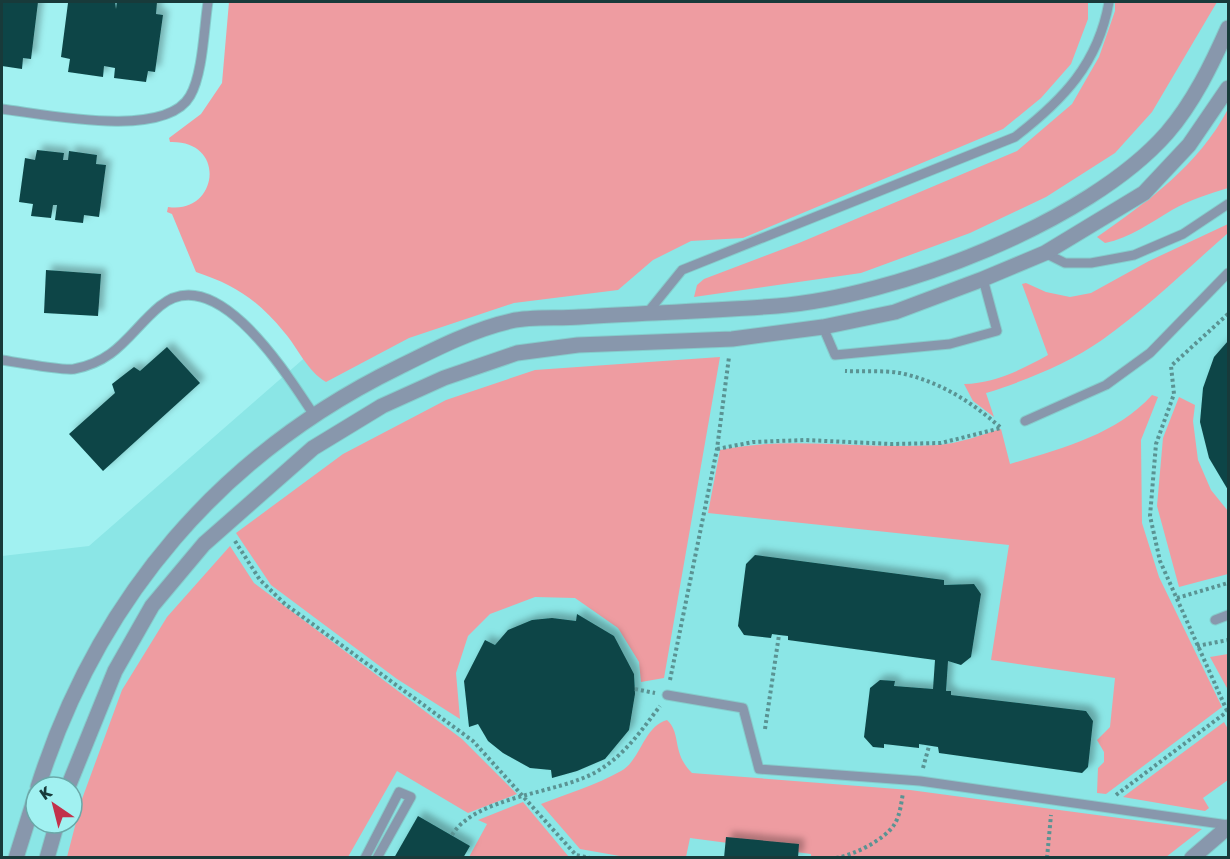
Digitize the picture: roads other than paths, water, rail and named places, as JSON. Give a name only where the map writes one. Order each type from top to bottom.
[{"type":"street","points":[[42,775],[54,738],[91,660],[127,596],[184,526],[254,458],[314,415],[368,382],[438,347],[512,321],[781,306],[858,294],[965,258],[1034,227],[1079,202],[1125,171],[1167,132],[1210,67],[1228,28]]},
{"type":"street","points":[[73,775],[115,671],[152,606],[204,544],[313,448],[382,406],[444,378],[517,352],[578,345],[732,339],[823,327],[895,312],[983,279],[1045,253],[1144,193],[1189,145],[1228,88]]},
{"type":"street","points":[[1192,858],[1228,826]]},
{"type":"street","points":[[16,858],[24,832]]},
{"type":"street","points":[[46,858],[53,835]]},
{"type":"lane","points":[[2,109],[111,121],[140,120],[162,116],[190,96],[197,74],[208,2]]},
{"type":"lane","points":[[648,312],[682,270],[1015,137],[1043,115],[1086,67],[1104,24],[1109,2]]},
{"type":"lane","points":[[1045,253],[1065,263],[1083,263],[1134,255],[1183,234],[1228,204]]},
{"type":"lane","points":[[1025,421],[1106,385],[1150,353],[1228,273]]},
{"type":"lane","points":[[823,327],[835,355],[950,344],[997,331],[983,279]]},
{"type":"lane","points":[[2,360],[72,370],[118,350],[161,305],[172,298],[184,295],[196,296],[221,305],[264,342],[314,415]]},
{"type":"lane","points":[[1215,620],[1228,615]]},
{"type":"lane","points":[[667,695],[743,708],[759,769],[920,781],[1228,826]]},
{"type":"lane","points":[[399,792],[411,798],[371,856],[399,792]]}]
